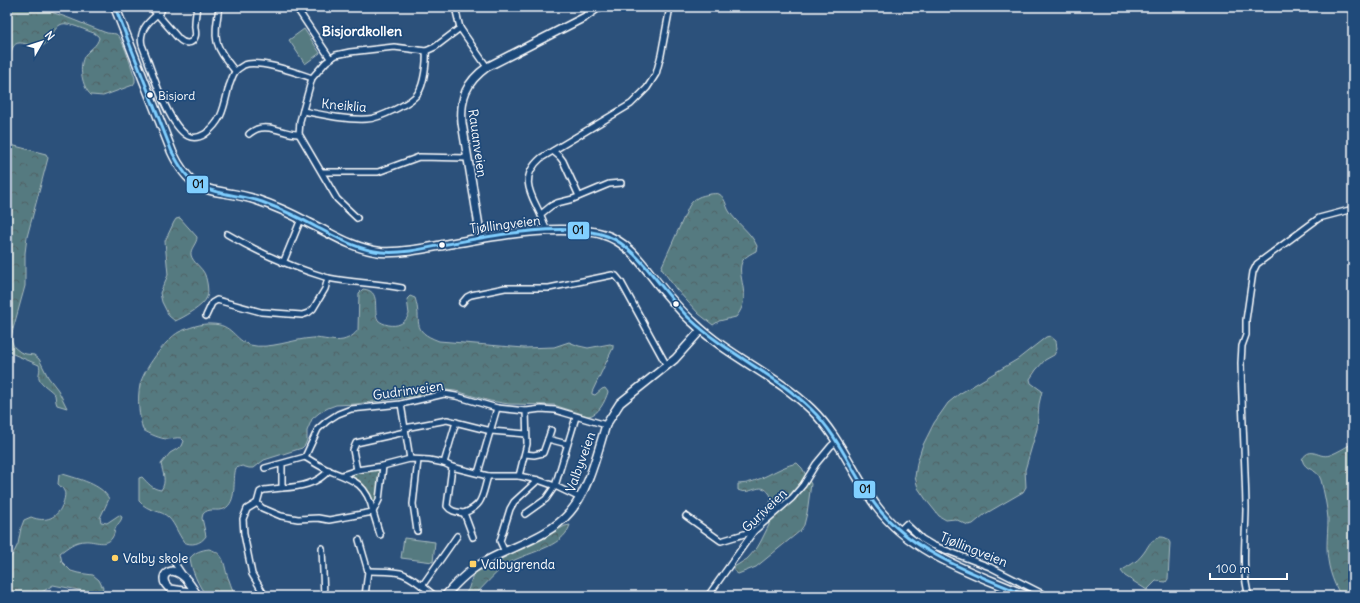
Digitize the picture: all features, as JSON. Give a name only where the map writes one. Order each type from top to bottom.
[{"type":"main road","name":"Tjøllingveien","points":[[118,8],[175,158],[185,175],[194,184],[207,189],[254,199],[301,219],[356,246],[382,252],[411,251],[481,238],[546,230],[571,230],[604,234],[622,243],[636,255],[674,302],[702,330],[728,351],[798,398],[819,417],[837,441],[869,495],[887,519],[913,543],[939,558],[1027,596]]},
{"type":"street","points":[[151,7],[159,13],[179,39],[184,43],[188,43],[196,37],[194,26],[196,7]]},
{"type":"street","points":[[219,7],[216,33],[217,46],[222,56],[235,72]]},
{"type":"street","points":[[296,7],[330,58],[342,53],[394,47],[426,52],[460,28]]},
{"type":"street","points":[[456,7],[460,28],[487,67]]},
{"type":"street","name":"Rauanveien","points":[[481,238],[462,123],[462,102],[470,82],[487,67],[584,17],[599,7]]},
{"type":"street","points":[[546,230],[541,214],[529,190],[529,174],[536,163],[553,151],[631,104],[647,88],[656,74],[670,7]]},
{"type":"street","points":[[159,13],[145,27],[141,34],[142,45],[169,114],[178,127],[190,137],[199,137],[217,123],[223,110],[232,78],[235,72],[244,65],[256,63],[299,73],[312,78]]},
{"type":"street","name":"Kneiklia","points":[[330,58],[312,78],[303,112],[366,119],[382,115],[406,102],[419,92],[426,52]]},
{"type":"street","points":[[303,112],[300,120],[299,134],[337,199],[357,218]]},
{"type":"street","points":[[249,134],[257,129],[264,128],[299,134]]},
{"type":"street","points":[[553,151],[563,162],[579,196]]},
{"type":"street","points":[[322,172],[378,172],[419,157],[467,158]]},
{"type":"street","points":[[541,214],[551,206],[609,184],[621,183]]},
{"type":"street","points":[[1249,596],[1246,588],[1245,574],[1246,506],[1241,363],[1242,346],[1246,335],[1246,320],[1253,272],[1257,264],[1319,218],[1353,209]]},
{"type":"street","points":[[283,263],[301,219]]},
{"type":"street","points":[[227,234],[255,250],[307,272],[350,282],[402,288]]},
{"type":"street","points":[[462,303],[471,295],[505,288],[550,288],[612,274],[621,282],[667,366]]},
{"type":"street","points":[[206,316],[212,303],[217,300],[261,312],[298,315],[305,314],[310,312],[317,303],[325,289],[328,278]]},
{"type":"street","name":"Valbyveien","points":[[445,596],[458,581],[472,569],[487,560],[553,528],[570,512],[580,498],[606,425],[620,403],[683,352],[702,330]]},
{"type":"street","name":"Gudrinveien","points":[[305,457],[318,429],[332,417],[351,409],[400,404],[444,394],[497,408],[526,411],[541,409],[555,410],[606,425]]},
{"type":"street","points":[[400,404],[410,459]]},
{"type":"street","points":[[478,473],[497,408]]},
{"type":"street","points":[[519,476],[527,444],[526,411]]},
{"type":"street","points":[[525,514],[546,499],[555,486],[576,417]]},
{"type":"street","points":[[357,470],[353,450],[356,443],[447,420],[491,431],[526,434]]},
{"type":"street","points":[[444,463],[456,422]]},
{"type":"street","points":[[525,454],[534,455],[543,453],[551,430]]},
{"type":"street","points":[[548,438],[567,444]]},
{"type":"street","name":"Guriveien","points":[[708,596],[754,532],[792,498],[803,485],[816,464],[837,441]]},
{"type":"street","points":[[265,468],[305,457],[358,484],[363,488],[370,500],[380,535]]},
{"type":"street","points":[[342,475],[357,470],[383,466],[410,459],[444,463],[452,467],[488,476],[519,476],[538,480],[580,498]]},
{"type":"street","points":[[417,531],[413,504],[418,460]]},
{"type":"street","points":[[282,464],[282,488]]},
{"type":"street","points":[[373,512],[379,500],[383,466]]},
{"type":"street","points":[[452,467],[447,506],[453,512],[464,513],[473,509],[479,504],[488,476]]},
{"type":"street","points":[[257,503],[258,495],[264,490],[295,487],[308,484],[325,475],[329,470]]},
{"type":"street","points":[[505,552],[500,541],[510,508],[514,502],[538,480]]},
{"type":"street","points":[[257,503],[262,508],[282,516],[298,520],[318,518],[329,520],[373,512]]},
{"type":"street","points":[[257,503],[247,509],[243,519],[244,534],[252,574],[265,596]]},
{"type":"street","points":[[464,513],[473,537]]},
{"type":"street","points":[[686,516],[721,541],[754,532]]},
{"type":"street","name":"Tjøllingveien","points":[[899,531],[906,524],[922,539],[932,545],[990,567],[1047,596]]},
{"type":"street","points":[[422,586],[457,536]]},
{"type":"street","points":[[359,540],[368,571],[365,596]]},
{"type":"street","points":[[322,548],[324,596]]},
{"type":"street","points":[[172,560],[196,595]]},
{"type":"street","points":[[182,574],[169,571],[164,577],[164,582],[171,589],[196,595]]},
{"type":"street","points":[[368,571],[402,573],[435,596]]},
{"type":"green space","points":[[7,7],[49,7],[51,12],[106,33],[116,34],[122,41],[135,78],[135,82],[133,85],[103,96],[91,95],[83,82],[81,70],[85,55],[95,45],[99,38],[94,33],[69,24],[62,24],[59,26],[54,31],[47,43],[39,47],[18,43],[14,46],[11,52],[10,63],[7,63]]},
{"type":"green space","points":[[304,29],[320,53],[305,64],[289,40]]},
{"type":"green space","points":[[7,144],[46,154],[48,158],[27,237],[25,253],[25,286],[13,329],[7,320]]},
{"type":"green space","points":[[710,194],[721,195],[732,216],[751,236],[757,246],[756,251],[743,260],[741,266],[744,294],[741,309],[736,317],[719,321],[713,325],[699,314],[676,289],[661,268],[689,206],[698,197]]},
{"type":"green space","points":[[180,218],[197,237],[191,255],[205,275],[208,292],[207,297],[198,308],[175,321],[169,316],[162,302],[160,293],[168,275],[165,241],[174,222],[176,219]]},
{"type":"green space","points":[[363,289],[369,290],[375,297],[376,315],[378,320],[389,325],[398,325],[405,321],[409,314],[407,299],[410,296],[415,298],[420,329],[430,337],[439,341],[524,348],[554,347],[569,342],[588,348],[610,344],[613,345],[613,348],[592,392],[592,394],[595,395],[605,388],[608,392],[605,399],[601,407],[595,413],[588,416],[554,405],[509,404],[446,390],[411,397],[336,405],[319,413],[312,419],[307,431],[307,440],[302,448],[264,460],[254,468],[242,466],[236,468],[233,496],[228,506],[221,510],[210,510],[203,514],[202,518],[206,536],[204,539],[193,544],[184,542],[173,523],[166,515],[143,505],[139,501],[139,478],[142,477],[153,487],[161,490],[164,481],[161,464],[170,453],[182,446],[184,441],[181,438],[162,438],[143,430],[139,408],[140,385],[150,363],[168,341],[179,332],[203,324],[218,325],[229,329],[240,340],[250,345],[257,346],[273,345],[313,338],[336,341],[343,340],[352,336],[358,330],[359,293]]},
{"type":"green space","points":[[7,320],[13,329],[11,339],[14,347],[20,352],[34,355],[39,359],[67,408],[57,405],[55,395],[40,380],[39,365],[7,350]]},
{"type":"green space","points":[[1050,336],[1056,341],[1057,349],[1054,355],[1045,360],[1030,379],[1031,383],[1042,391],[1039,404],[1037,429],[1025,470],[1026,487],[1023,492],[985,514],[973,524],[968,525],[955,519],[946,520],[939,516],[918,488],[915,477],[917,463],[922,447],[934,423],[948,403],[959,394],[1018,359],[1046,337]]},
{"type":"green space","points":[[1353,443],[1353,596],[1341,596],[1329,566],[1327,547],[1328,519],[1321,480],[1317,473],[1306,466],[1302,459],[1309,453],[1326,456],[1330,455]]},
{"type":"green space","points":[[797,463],[802,468],[811,484],[804,525],[800,531],[756,567],[738,574],[734,571],[734,567],[747,559],[757,548],[769,525],[767,509],[772,498],[768,492],[761,488],[748,491],[738,490],[738,484],[753,481]]},
{"type":"green space","points":[[379,468],[381,472],[376,499],[374,502],[364,486],[350,476]]},
{"type":"green space","points":[[63,474],[89,483],[101,489],[106,494],[109,499],[100,518],[101,522],[107,523],[119,515],[122,517],[115,528],[111,540],[108,542],[78,542],[60,553],[62,562],[71,571],[93,575],[99,580],[103,588],[101,595],[94,596],[84,591],[53,585],[36,596],[7,596],[7,562],[18,544],[24,520],[31,517],[36,519],[46,519],[55,516],[61,508],[65,497],[64,490],[58,484],[59,475]]},
{"type":"green space","points":[[570,525],[560,540],[506,565],[474,596],[463,596],[466,594],[475,573],[565,526]]},
{"type":"green space","points":[[1160,537],[1166,538],[1170,543],[1168,579],[1166,582],[1156,581],[1147,590],[1125,576],[1121,571],[1138,560],[1151,542]]},
{"type":"green space","points":[[404,538],[435,542],[433,562],[401,558]]},
{"type":"green space","points":[[209,549],[215,551],[222,558],[234,596],[206,596],[198,582],[192,568],[190,558],[198,552]]},
{"type":"transit line","name":"01","points":[[115,7],[172,152],[184,172],[196,184],[214,191],[262,202],[290,214],[348,243],[373,251],[412,251],[502,234],[548,230],[590,231],[607,236],[619,242],[641,261],[680,309],[704,331],[719,343],[782,385],[811,409],[830,432],[868,495],[877,507],[909,538],[927,550],[966,570],[1027,596]]},
{"type":"place","name":"Bisjord","points":[[150,95]]},
{"type":"place","name":"Valby skole","points":[[115,558]]},
{"type":"place","name":"Valbygrenda","points":[[473,564]]},
{"type":"district","name":"Bisjordkollen","points":[[362,31]]}]
